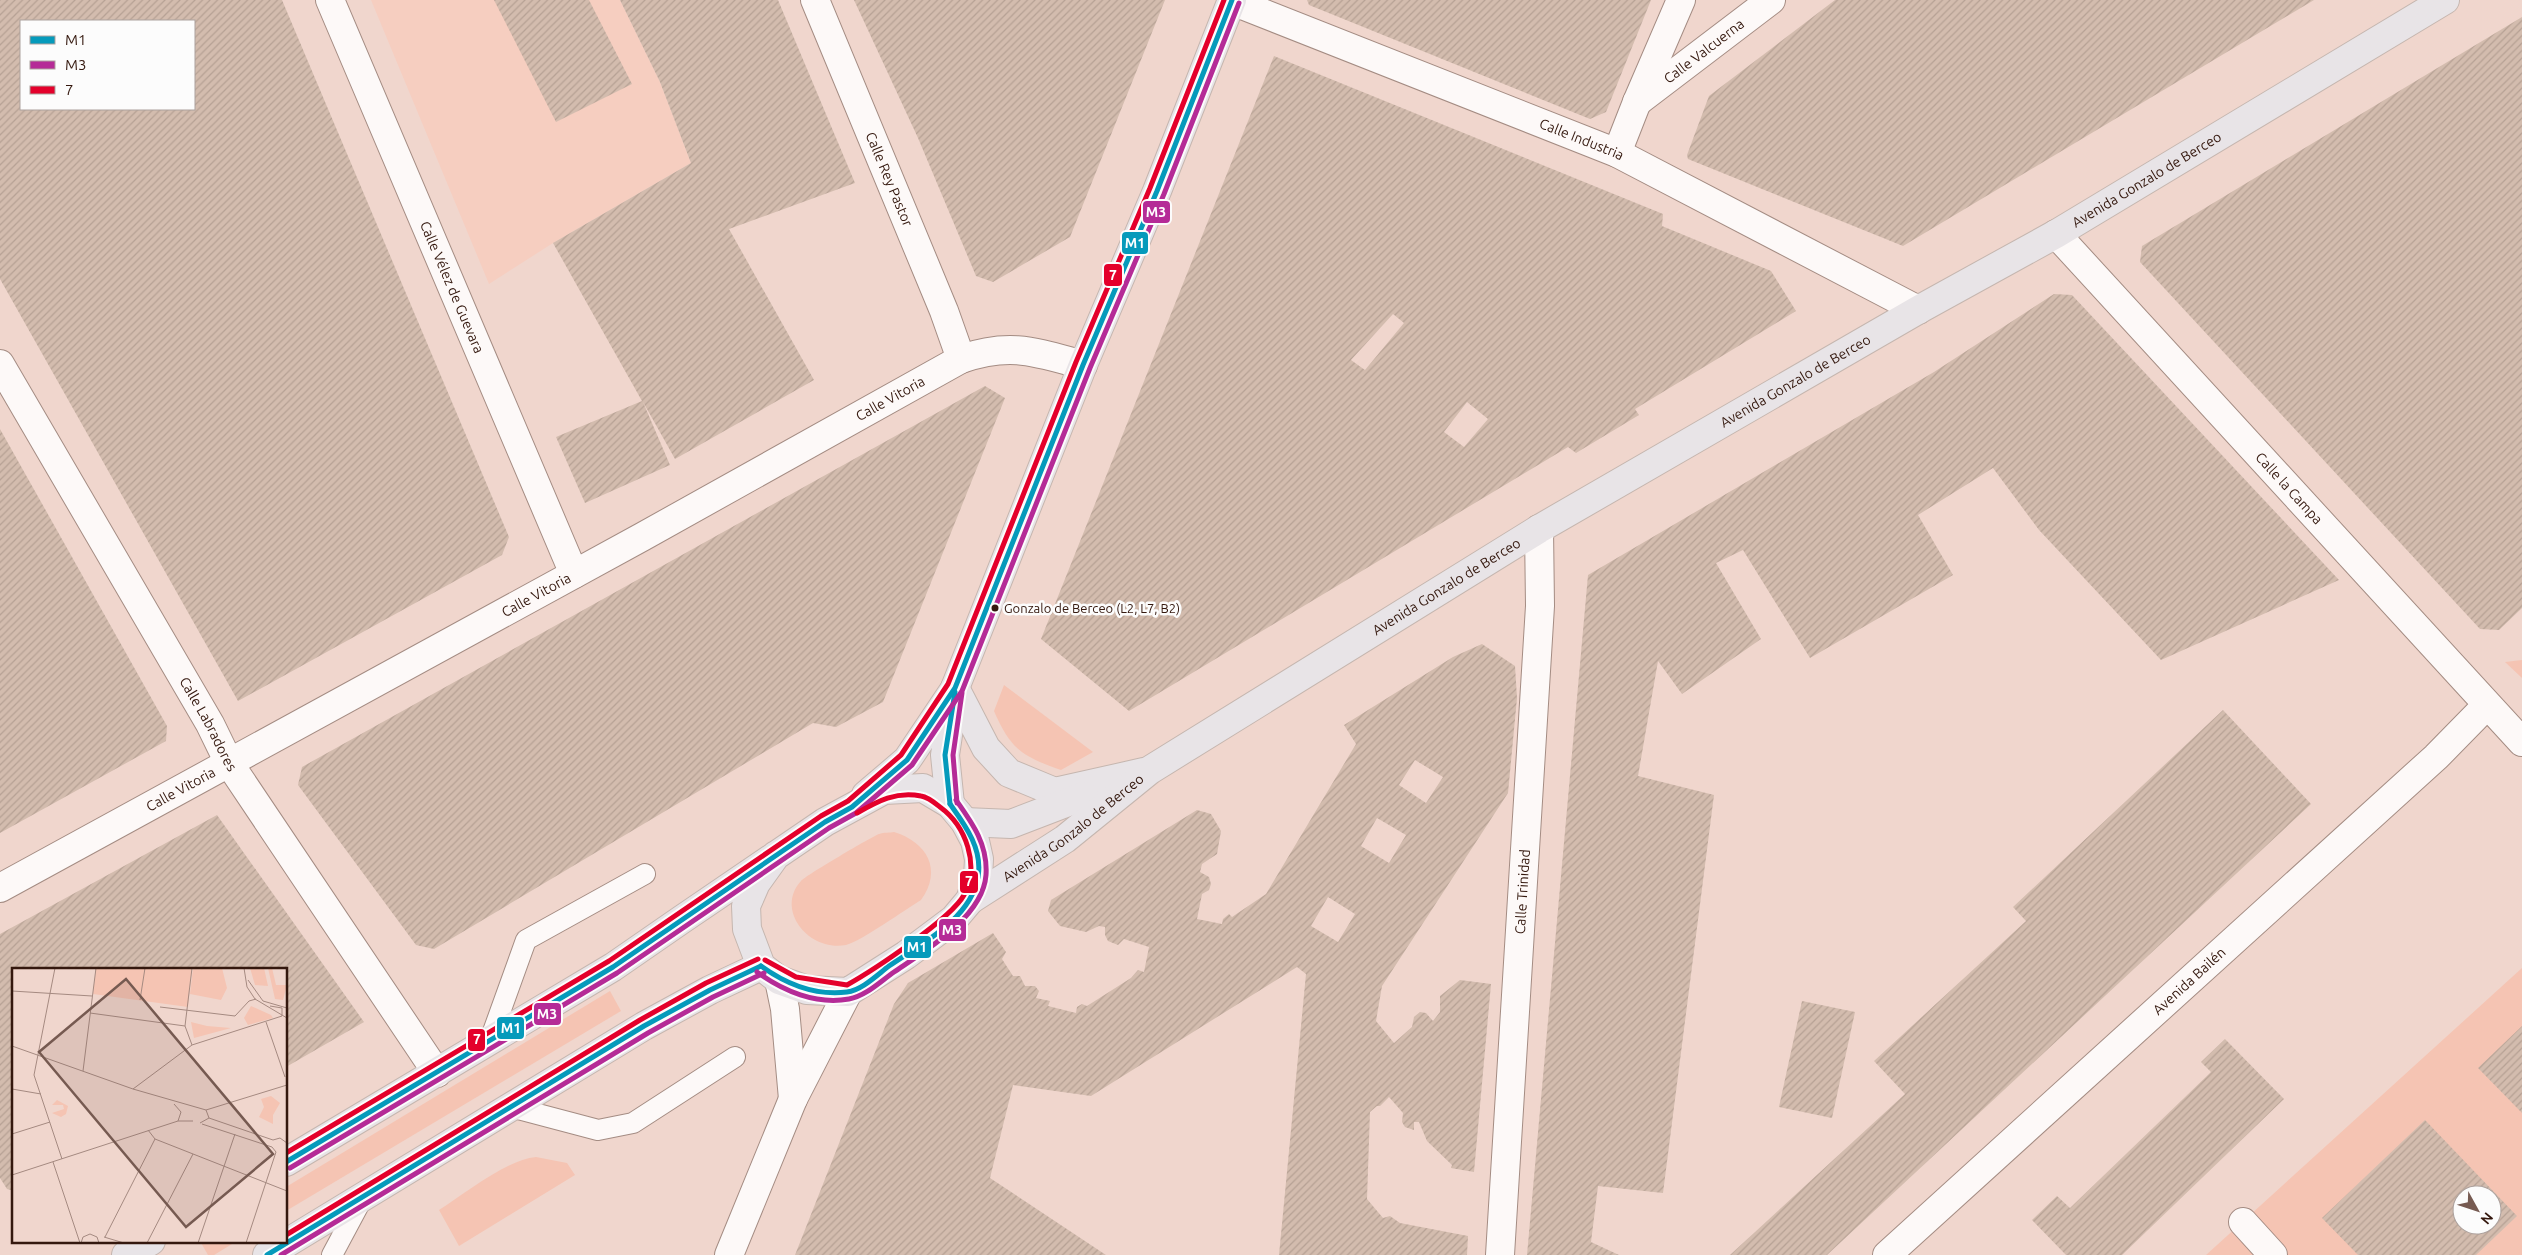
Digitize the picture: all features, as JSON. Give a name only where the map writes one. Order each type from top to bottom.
[{"type":"main road","name":"Avenida Gonzalo de Berceo","points":[[970,900],[1064,839],[1150,770],[1539,529],[1918,310],[2056,234],[2444,0]]},
{"type":"main road","points":[[776,856],[756,883],[746,906],[746,929],[770,973],[807,990],[848,992],[906,955],[954,919],[970,900],[978,877],[979,859],[975,841],[958,813],[945,756],[956,688],[1083,365],[1157,191],[1232,1]]},
{"type":"main road","name":"Avenida Gonzalo de Berceo","points":[[956,688],[986,748],[1009,773],[1055,792],[1150,770]]},
{"type":"main road","points":[[852,807],[907,760],[956,688]]},
{"type":"main road","name":"Avenida Gonzalo de Berceo","points":[[958,813],[1011,824],[1150,770]]},
{"type":"main road","points":[[290,1156],[437,1073],[613,967],[825,822],[884,790],[923,788],[958,813]]},
{"type":"main road","points":[[267,1255],[644,1026],[710,990],[770,973]]},
{"type":"main road","points":[[126,1255],[149,1242]]},
{"type":"street","name":"Calle Vélez de Guevara","points":[[330,0],[574,574]]},
{"type":"street","name":"Calle Rey Pastor","points":[[814,0],[944,311],[961,359]]},
{"type":"street","points":[[1617,153],[1681,0]]},
{"type":"street","name":"Calle Valcuerna","points":[[1637,102],[1771,0]]},
{"type":"street","name":"Calle Industria","points":[[1232,1],[1617,153],[1918,310]]},
{"type":"street","name":"Calle la Campa","points":[[2056,234],[2522,742]]},
{"type":"street","name":"Calle Vitoria","points":[[0,888],[574,574],[961,359],[986,351],[1025,349],[1083,365]]},
{"type":"street","name":"Calle Labradores","points":[[0,364],[210,724],[229,763],[437,1073]]},
{"type":"street","name":"Calle Trinidad","points":[[1500,1255],[1540,616],[1539,529]]},
{"type":"street","name":"Avenida Bailén","points":[[1887,1255],[2436,756],[2487,705]]},
{"type":"street","points":[[770,973],[786,1009],[794,1099]]},
{"type":"street","points":[[729,1255],[794,1099],[848,992]]},
{"type":"street","points":[[2243,1222],[2273,1255]]},
{"type":"lane","points":[[490,1040],[526,940],[645,874]]},
{"type":"lane","points":[[511,1107],[598,1130],[634,1123],[735,1057]]},
{"type":"lane","points":[[332,1255],[364,1195]]},
{"type":"shaded area","points":[[371,0],[620,0],[660,82],[691,163],[553,243],[489,284]]},
{"type":"shaded area","points":[[2522,660],[2522,678],[2505,662]]},
{"type":"shaded area","points":[[1004,685],[1093,752],[1061,770],[1036,760],[1019,750],[1006,735],[994,711]]},
{"type":"shaded area","points":[[894,832],[915,843],[928,858],[931,878],[928,889],[921,900],[853,943],[832,945],[819,942],[808,935],[794,915],[792,904],[794,892],[801,881],[874,836],[881,833]]},
{"type":"shaded area","points":[[2522,968],[2522,1255],[2206,1255]]},
{"type":"shaded area","points":[[610,991],[621,1011],[288,1210],[288,1186]]},
{"type":"shaded area","points":[[536,1157],[567,1163],[575,1175],[459,1246],[439,1210],[499,1171],[524,1159]]},
{"type":"shaded area","points":[[201,1242],[235,1242],[214,1255],[208,1255]]},
{"type":"building","points":[[0,0],[282,0],[509,537],[502,555],[238,701],[0,279]]},
{"type":"building","points":[[494,0],[589,0],[632,84],[556,122]]},
{"type":"building","points":[[620,0],[778,0],[855,183],[729,229],[814,380],[675,459],[643,402],[670,465],[585,503],[556,437],[642,401],[553,243],[691,163],[660,82]]},
{"type":"building","points":[[854,0],[1165,0],[1070,237],[993,282],[976,276],[918,138]]},
{"type":"building","points":[[1307,0],[1651,0],[1606,112],[1590,119],[1309,5]]},
{"type":"building","points":[[1835,0],[2314,0],[1903,246],[1688,159],[1687,155],[1709,96]]},
{"type":"building","points":[[2522,17],[2522,608],[2499,630],[2480,629],[2140,262],[2142,246]]},
{"type":"building","points":[[1274,56],[1663,214],[1662,226],[1771,271],[1796,311],[1635,409],[1639,415],[1576,453],[1568,447],[1129,711],[1041,639]],"holes":[[[1393,314],[1404,323],[1365,370],[1351,360]],[[1467,402],[1488,419],[1464,447],[1444,432]]]},
{"type":"building","points":[[2054,294],[2072,295],[2339,580],[2161,660],[2039,530],[1993,468],[1918,515],[1953,575],[1810,658],[1743,550],[1716,563],[1761,639],[1682,694],[1658,661],[1638,776],[1714,795],[1663,1193],[1598,1186],[1591,1242],[1619,1255],[1527,1255],[1588,575],[1934,372]]},
{"type":"building","points":[[985,386],[1005,398],[883,702],[836,727],[813,723],[434,949],[416,945],[298,785],[302,767]]},
{"type":"building","points":[[0,429],[167,726],[166,741],[0,833]]},
{"type":"building","points":[[1482,644],[1515,666],[1517,698],[1508,793],[1382,986],[1376,1021],[1394,1043],[1412,1027],[1414,1017],[1420,1012],[1426,1013],[1433,1021],[1440,1012],[1440,996],[1460,980],[1491,984],[1474,1172],[1451,1168],[1452,1165],[1427,1141],[1419,1122],[1414,1122],[1414,1130],[1405,1127],[1402,1122],[1403,1113],[1389,1097],[1370,1112],[1367,1199],[1383,1218],[1390,1216],[1400,1223],[1468,1236],[1467,1255],[1279,1255],[1306,974],[1297,967],[1091,1096],[1013,1085],[990,1178],[1106,1255],[795,1255],[894,1004],[908,983],[993,933],[1006,952],[1002,959],[1013,976],[1020,976],[1025,986],[1035,986],[1039,991],[1036,998],[1050,1001],[1048,1006],[1076,1013],[1077,1007],[1082,1004],[1087,1006],[1131,978],[1138,970],[1144,972],[1149,947],[1124,939],[1118,945],[1108,941],[1105,935],[1105,927],[1099,926],[1086,932],[1060,926],[1048,911],[1051,900],[1197,810],[1211,814],[1221,831],[1217,854],[1202,864],[1200,872],[1209,877],[1211,884],[1209,890],[1202,894],[1197,919],[1222,924],[1223,919],[1229,914],[1232,917],[1266,894],[1356,744],[1344,725],[1453,657]],"holes":[[[1415,760],[1443,777],[1426,803],[1399,785]],[[1377,818],[1406,835],[1389,863],[1361,846]],[[1328,897],[1355,914],[1338,942],[1311,926]]]},
{"type":"building","points":[[2223,710],[2311,804],[1827,1255],[1730,1255],[1905,1094],[1874,1061],[2026,921],[2013,907]]},
{"type":"building","points":[[217,815],[364,1022],[288,1066],[288,968],[12,968],[12,1190],[7,1189],[0,1178],[0,934]]},
{"type":"building","points":[[1802,1001],[1855,1012],[1832,1118],[1779,1107]]},
{"type":"building","points":[[2522,1026],[2522,1113],[2478,1068]]},
{"type":"building","points":[[2225,1039],[2284,1099],[2122,1255],[2066,1255],[2032,1220],[2057,1196],[2070,1208],[2211,1072],[2201,1062]]},
{"type":"building","points":[[2425,1120],[2487,1185],[2452,1185],[2452,1235],[2497,1235],[2476,1255],[2358,1255],[2322,1218]]},
{"type":"building","points":[[2502,1200],[2517,1216],[2502,1230]]},
{"type":"transit line","name":"7","points":[[288,1152],[609,961],[821,816],[848,801],[901,755],[948,684],[1076,362],[1150,188],[1224,0]]},
{"type":"transit line","name":"M1","points":[[288,1161],[613,967],[825,822],[852,807],[907,760],[955,688],[1083,365],[1157,191],[1232,0]]},
{"type":"transit line","name":"M3","points":[[290,1168],[617,973],[829,828],[856,813],[912,765],[962,691],[1090,368],[1164,194],[1239,3]]},
{"type":"transit line","name":"M1","points":[[950,804],[945,755],[955,692]]},
{"type":"transit line","name":"M3","points":[[957,803],[953,755],[962,693]]},
{"type":"transit line","name":"7","points":[[765,960],[796,977],[847,985],[892,957],[928,930],[944,917],[964,895],[971,871],[968,847],[957,825],[936,804],[924,797],[903,795],[880,801],[857,813]]},
{"type":"transit line","name":"M3","points":[[757,972],[778,985],[800,995],[824,1000],[849,999],[873,988],[936,943],[964,919],[975,905],[982,890],[986,875],[986,864],[985,854],[978,835],[956,800]]},
{"type":"transit line","name":"M1","points":[[761,966],[780,978],[812,990],[835,993],[853,991],[943,929],[966,906],[973,892],[979,867],[972,838],[950,804]]},
{"type":"transit line","name":"7","points":[[288,1234],[640,1020],[706,983],[758,959]]},
{"type":"transit line","name":"M1","points":[[267,1255],[644,1026],[710,990],[761,966]]},
{"type":"transit line","name":"M3","points":[[281,1255],[648,1033],[713,997],[764,973]]},
{"type":"place","name":"Gonzalo de Berceo (L2, L7, B2)","points":[[995,608]]}]
